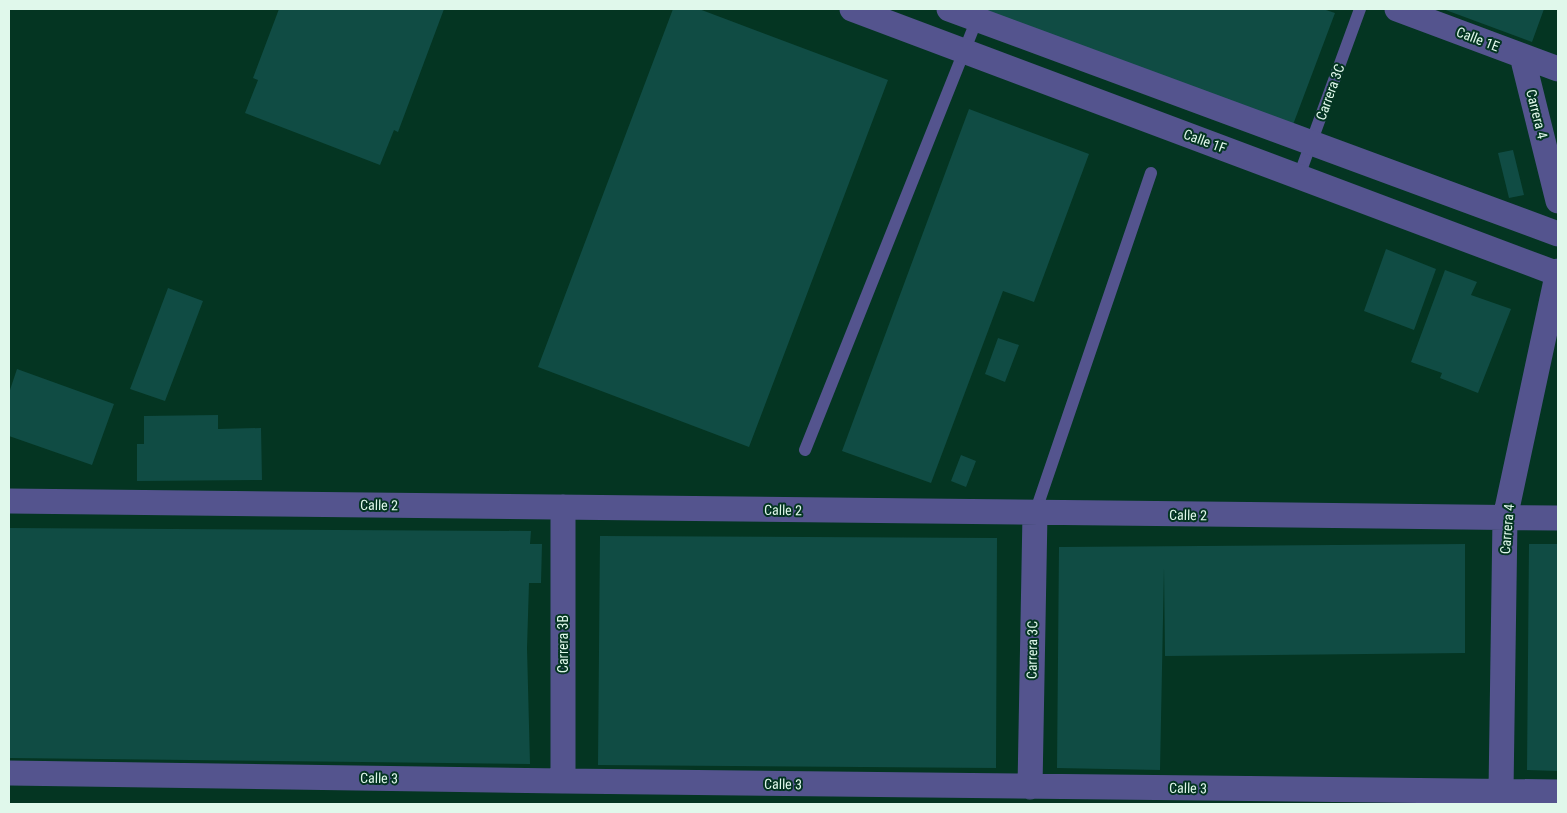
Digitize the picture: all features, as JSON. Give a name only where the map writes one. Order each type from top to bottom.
[{"type":"street","name":"Calle 1F","points":[[852,9],[1558,273]]},
{"type":"street","points":[[949,9],[1558,234]]},
{"type":"street","name":"Calle 1E","points":[[1397,9],[1558,69]]},
{"type":"street","name":"Carrera 4","points":[[1522,56],[1558,200]]},
{"type":"street","name":"Carrera 4","points":[[1501,791],[1505,518],[1558,273]]},
{"type":"street","name":"Calle 2","points":[[9,501],[1558,518]]},
{"type":"street","name":"Carrera 3B","points":[[563,507],[563,781]]},
{"type":"street","name":"Carrera 3C","points":[[1030,787],[1035,513]]},
{"type":"street","name":"Calle 3","points":[[9,773],[1558,792]]},
{"type":"lane","name":"Carrera 3C","points":[[1299,176],[1360,9]]},
{"type":"lane","points":[[805,450],[977,19]]},
{"type":"lane","points":[[1035,513],[1151,173]]},
{"type":"building","points":[[279,9],[444,9],[398,132],[394,130],[380,165],[245,113],[258,80],[253,78]]},
{"type":"building","points":[[673,9],[699,9],[888,80],[749,447],[538,367]]},
{"type":"building","points":[[964,9],[1323,9],[1335,13],[1291,130]]},
{"type":"building","points":[[1443,9],[1544,9],[1532,42]]},
{"type":"building","points":[[969,109],[1089,154],[1034,302],[1003,291],[931,483],[842,451]]},
{"type":"building","points":[[1513,150],[1524,195],[1509,198],[1498,153]]},
{"type":"building","points":[[1386,249],[1436,269],[1414,330],[1364,311]]},
{"type":"building","points":[[1445,270],[1477,282],[1471,295],[1511,309],[1478,393],[1440,378],[1442,373],[1411,362]]},
{"type":"building","points":[[168,288],[203,301],[165,401],[130,389]]},
{"type":"building","points":[[998,338],[1019,345],[1005,382],[985,374]]},
{"type":"building","points":[[17,369],[114,404],[92,465],[9,436],[9,393]]},
{"type":"building","points":[[218,415],[218,429],[261,428],[262,480],[137,481],[137,444],[144,444],[144,416]]},
{"type":"building","points":[[961,455],[976,461],[966,487],[951,481]]},
{"type":"building","points":[[9,528],[531,531],[530,544],[542,544],[541,583],[529,583],[527,648],[530,764],[9,758]]},
{"type":"building","points":[[600,536],[997,538],[996,768],[598,765]]},
{"type":"building","points":[[1465,544],[1465,653],[1165,656],[1164,568],[1160,770],[1057,768],[1059,547]]},
{"type":"building","points":[[1529,544],[1558,544],[1558,771],[1527,770]]}]
